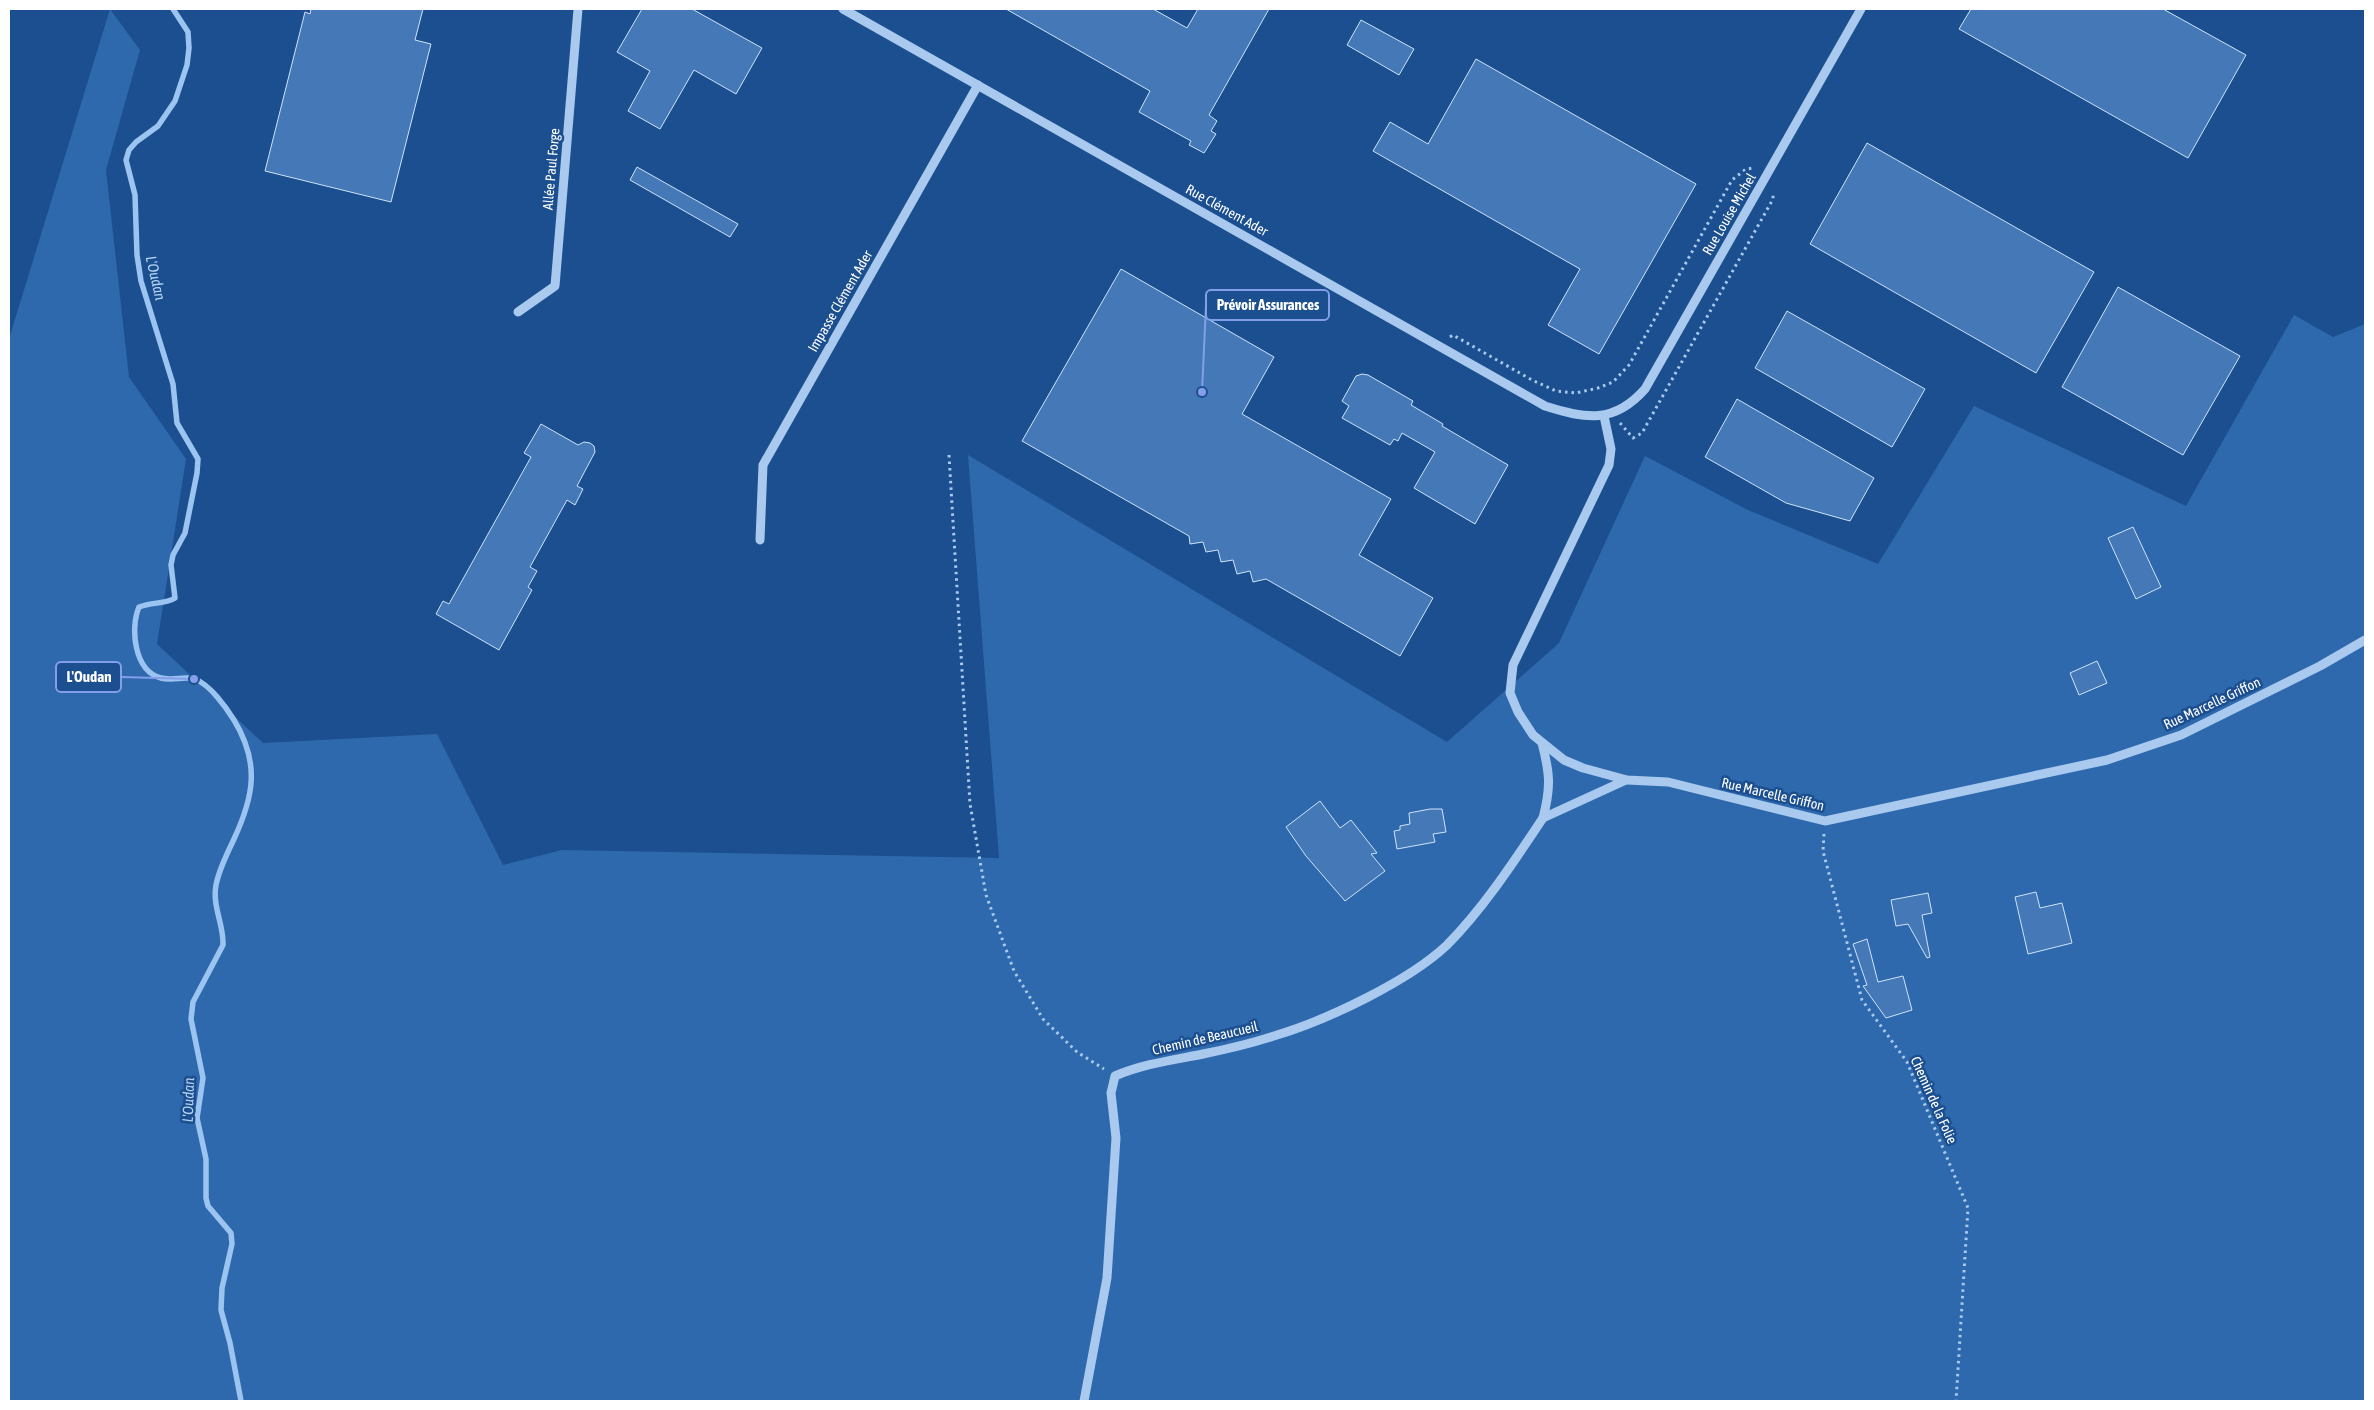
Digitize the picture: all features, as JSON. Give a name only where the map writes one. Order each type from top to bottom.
[{"type":"street","name":"Allée Paul Forge","points":[[518,312],[555,286],[578,9]]},
{"type":"street","name":"Rue Clément Ader","points":[[843,9],[1545,406],[1589,417],[1608,415]]},
{"type":"street","name":"Rue Louise Michel","points":[[1608,415],[1634,400],[1645,389],[1861,9]]},
{"type":"street","name":"Impasse Clément Ader","points":[[760,540],[763,465],[978,85]]},
{"type":"street","name":"Rue Marcelle Griffon","points":[[1608,415],[1611,449],[1609,465],[1513,665],[1510,693],[1518,712],[1533,735],[1564,760],[1583,768],[1627,780],[1668,782],[1825,821],[2116,757],[2182,735],[2320,666],[2365,640]]},
{"type":"street","name":"Chemin de Beaucueil","points":[[1115,1076],[1136,1068],[1278,1035],[1370,997],[1425,963],[1447,945],[1503,879],[1543,818],[1548,797],[1550,774],[1542,743]]},
{"type":"street","points":[[1543,818],[1627,780]]},
{"type":"street","points":[[1084,1401],[1107,1278],[1116,1138],[1111,1093],[1115,1076]]},
{"type":"path","points":[[1437,344],[1453,335],[1532,380],[1556,391],[1576,392],[1613,382],[1629,365],[1732,180],[1746,169],[1772,165]]},
{"type":"path","points":[[1608,415],[1633,438],[1642,433],[1773,199],[1773,190]]},
{"type":"path","points":[[949,455],[970,804],[986,895],[1014,970],[1043,1019],[1077,1052],[1115,1076]]},
{"type":"path","name":"Chemin de la Folie","points":[[1825,821],[1822,851],[1862,1000],[1907,1062],[1968,1208],[1956,1401]]},
{"type":"shaded area","points":[[110,9],[140,50],[106,170],[129,377],[186,459],[157,644],[263,743],[437,734],[503,865],[562,850],[999,858],[968,455],[1447,742],[1559,643],[1645,456],[1748,510],[1878,564],[1974,406],[2186,506],[2294,315],[2333,337],[2365,324],[2365,1401],[9,1401],[9,339]]},
{"type":"building","points":[[311,9],[423,9],[415,40],[431,44],[391,202],[265,171],[305,12],[310,14]]},
{"type":"building","points":[[642,9],[692,9],[762,48],[736,94],[694,70],[660,129],[628,111],[650,71],[617,52]]},
{"type":"building","points":[[1006,9],[1153,9],[1187,28],[1198,9],[1269,9],[1209,115],[1217,121],[1211,131],[1216,134],[1204,153],[1189,145],[1191,141],[1139,112],[1150,91]]},
{"type":"building","points":[[1971,9],[2163,9],[2246,55],[2188,158],[1959,29]]},
{"type":"building","points":[[1361,20],[1414,49],[1399,75],[1347,45]]},
{"type":"building","points":[[1476,59],[1696,184],[1599,354],[1548,325],[1580,269],[1373,151],[1390,122],[1428,144]]},
{"type":"building","points":[[1867,143],[2094,272],[2036,373],[1810,244]]},
{"type":"building","points":[[637,167],[738,224],[730,237],[630,180]]},
{"type":"building","points":[[1121,269],[1274,357],[1242,414],[1391,499],[1359,555],[1433,598],[1400,656],[1266,579],[1253,582],[1250,571],[1237,574],[1233,560],[1221,562],[1218,550],[1206,552],[1203,542],[1190,544],[1189,536],[1022,441]]},
{"type":"building","points":[[2118,287],[2240,356],[2183,455],[2062,387]]},
{"type":"building","points":[[1787,311],[1925,389],[1892,447],[1755,368]]},
{"type":"building","points":[[1368,375],[1413,401],[1411,405],[1443,424],[1442,426],[1508,465],[1475,524],[1414,488],[1435,452],[1402,433],[1398,441],[1394,439],[1390,445],[1342,418],[1349,406],[1342,401],[1356,376]]},
{"type":"building","points":[[1737,399],[1874,478],[1850,521],[1786,503],[1705,457]]},
{"type":"building","points":[[541,424],[578,445],[584,442],[590,443],[594,446],[595,452],[577,486],[583,489],[575,505],[567,500],[530,567],[537,571],[528,587],[532,590],[499,650],[436,614],[443,601],[449,604],[531,457],[524,453]]},
{"type":"building","points":[[2133,527],[2161,587],[2136,599],[2108,538]]},
{"type":"building","points":[[2097,661],[2107,683],[2079,695],[2070,673]]},
{"type":"building","points":[[1320,801],[1340,828],[1351,820],[1377,853],[1371,854],[1385,871],[1345,901],[1306,856],[1286,827]]},
{"type":"building","points":[[1442,809],[1446,832],[1433,834],[1435,842],[1397,849],[1394,831],[1400,830],[1400,826],[1410,824],[1409,813]]},
{"type":"building","points":[[2036,892],[2040,908],[2062,903],[2072,943],[2028,954],[2015,897]]},
{"type":"building","points":[[1928,893],[1932,913],[1922,915],[1930,957],[1927,958],[1908,924],[1896,926],[1891,900]]},
{"type":"building","points":[[1867,939],[1878,982],[1903,976],[1912,1010],[1886,1018],[1863,986],[1867,985],[1853,944]]},
{"type":"waterway","name":"L'Oudan","points":[[173,9],[188,32],[187,65],[175,101],[158,126],[136,142],[129,150],[126,160],[135,195],[137,255],[141,281],[173,384],[177,423],[198,459],[185,533],[173,555],[171,565],[175,598],[139,607],[136,616],[135,637],[136,648],[140,658],[152,674],[165,679],[195,679],[206,686],[217,697],[234,720],[248,751],[251,765],[250,794],[246,808],[221,867],[216,885],[215,893],[223,945],[193,1002],[191,1019],[203,1078],[197,1118],[206,1159],[206,1198],[208,1206],[231,1233],[232,1244],[222,1288],[221,1310],[230,1343],[241,1401]]},
{"type":"place","name":"Prévoir Assurances","points":[[1202,392]]},
{"type":"place","name":"L'Oudan","points":[[194,679]]}]
